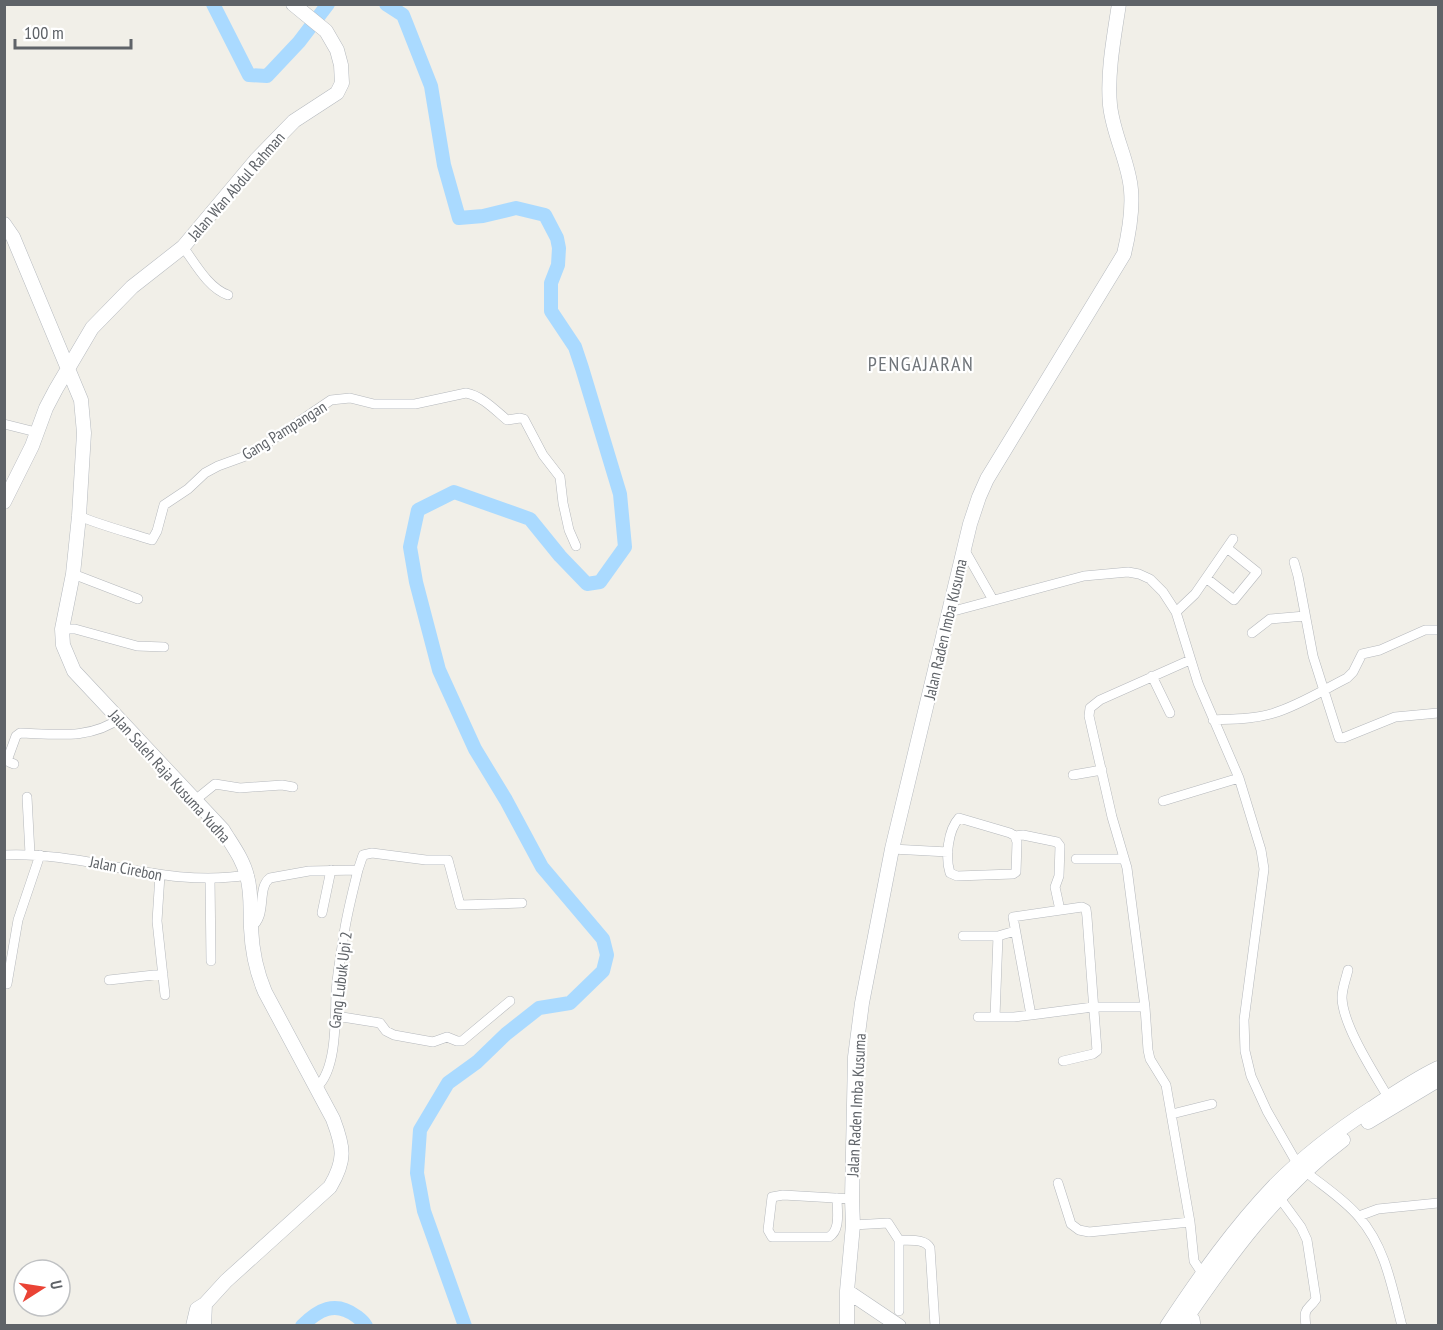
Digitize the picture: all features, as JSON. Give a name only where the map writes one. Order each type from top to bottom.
[{"type":"street","name":"Jalan Raden Imba Kusuma","points":[[847,1291],[853,1225],[845,1198],[855,1057],[862,1002],[892,849],[964,549],[979,497],[987,479],[1124,254],[1130,228],[1131,189],[1116,135],[1109,90],[1119,4]]},
{"type":"street","name":"Jalan Wan Abdul Rahman","points":[[4,502],[32,446],[46,408],[68,366],[92,328],[108,309],[132,287],[183,247],[256,160],[294,121],[337,93],[342,83],[337,50],[326,31],[297,8]]},
{"type":"street","name":"Jalan Saleh Raja Kusuma Yudha","points":[[4,224],[13,237],[81,400],[84,433],[79,516],[73,574],[62,629],[63,645],[74,671],[223,830],[238,855],[247,875],[254,958],[258,976],[333,1119],[343,1155],[339,1171],[330,1187],[195,1312],[193,1326]]},
{"type":"street","points":[[183,247],[211,284],[220,292],[228,295]]},
{"type":"street","name":"Gang Pampangan","points":[[79,516],[106,527],[152,540],[157,531],[164,505],[188,489],[205,473],[251,454],[331,400],[350,398],[374,404],[415,404],[466,393],[488,404],[507,420],[524,419],[543,455],[560,477],[569,530],[576,546]]},
{"type":"street","points":[[4,424],[32,431]]},
{"type":"street","points":[[1176,612],[1195,594],[1206,578],[1230,544],[1257,572],[1234,600],[1206,578]]},
{"type":"street","points":[[964,549],[993,600]]},
{"type":"street","points":[[1294,561],[1313,656],[1339,738],[1395,717],[1438,714]]},
{"type":"street","points":[[950,612],[1084,576],[1128,572],[1150,579],[1163,592],[1176,612],[1190,660],[1239,778],[1261,850],[1264,869],[1244,1020],[1245,1051],[1251,1076],[1267,1111],[1302,1168],[1359,1216],[1376,1241],[1389,1274],[1402,1326]]},
{"type":"street","points":[[73,574],[138,599]]},
{"type":"street","points":[[1252,633],[1270,619],[1305,616]]},
{"type":"street","points":[[62,629],[75,629],[136,646],[164,647]]},
{"type":"street","points":[[1213,720],[1248,718],[1275,713],[1323,691],[1353,672],[1362,654],[1380,650],[1425,630],[1438,630]]},
{"type":"street","points":[[1190,660],[1100,700],[1090,708],[1089,716],[1132,895],[1150,1059],[1166,1084],[1190,1222],[1194,1261],[1202,1273]]},
{"type":"street","points":[[1152,676],[1170,713]]},
{"type":"street","points":[[14,764],[9,762],[8,758],[16,736],[20,733],[74,735],[113,723],[120,718]]},
{"type":"street","points":[[1073,775],[1102,770]]},
{"type":"street","points":[[1163,801],[1239,778]]},
{"type":"street","points":[[194,801],[215,784],[240,788],[282,785],[293,787]]},
{"type":"street","points":[[7,984],[18,920],[35,854],[27,797]]},
{"type":"street","points":[[1015,836],[1017,866],[1013,874],[957,876],[950,873],[948,852],[959,818],[1015,836],[1023,835],[1058,842],[1060,846],[1059,876],[1055,887],[1060,910]]},
{"type":"street","points":[[892,849],[948,852]]},
{"type":"street","points":[[251,927],[255,924],[260,912],[267,880],[270,878],[309,871],[358,870],[363,855],[372,853],[449,862],[460,905],[522,903]]},
{"type":"street","name":"Jalan Cirebon","points":[[4,855],[35,854],[84,860],[159,875],[210,878],[247,875]]},
{"type":"street","points":[[1076,860],[1124,859]]},
{"type":"street","points":[[322,913],[331,870]]},
{"type":"street","name":"Gang Lubuk Upi 2","points":[[317,1087],[323,1082],[330,1062],[344,933],[358,870]]},
{"type":"street","points":[[159,875],[157,921],[165,995]]},
{"type":"street","points":[[210,878],[211,961]]},
{"type":"street","points":[[1031,1015],[1012,919],[1015,916],[1082,907],[1086,909],[1097,1051],[1063,1061]]},
{"type":"street","points":[[963,936],[998,936],[1015,931]]},
{"type":"street","points":[[995,1017],[998,936]]},
{"type":"street","points":[[1348,969],[1342,997],[1345,1013],[1363,1054],[1388,1097]]},
{"type":"street","points":[[109,980],[163,974]]},
{"type":"street","points":[[336,1016],[380,1023],[386,1031],[394,1035],[433,1042],[447,1036],[462,1041],[510,1001]]},
{"type":"street","points":[[978,1017],[1031,1015],[1093,1007],[1145,1007]]},
{"type":"street","points":[[1354,1125],[1437,1075]]},
{"type":"street","points":[[1167,1326],[1202,1273],[1220,1260],[1302,1168],[1388,1097],[1437,1075]]},
{"type":"street","points":[[1172,1114],[1212,1104]]},
{"type":"street","points":[[1058,1183],[1069,1220],[1079,1230],[1089,1232],[1190,1222]]},
{"type":"street","points":[[1280,1190],[1307,1240],[1316,1299],[1306,1307],[1305,1326]]},
{"type":"street","points":[[783,1195],[845,1198],[837,1228],[829,1238],[772,1237],[768,1230],[772,1197],[783,1195]]},
{"type":"street","points":[[1359,1216],[1378,1209],[1438,1203]]},
{"type":"street","points":[[853,1225],[888,1223],[899,1240],[900,1311]]},
{"type":"street","points":[[899,1240],[924,1241],[930,1248],[935,1326]]},
{"type":"street","points":[[1181,1326],[1193,1319],[1220,1260]]},
{"type":"street","points":[[847,1291],[899,1326]]},
{"type":"street","points":[[847,1291],[848,1326]]},
{"type":"street","points":[[204,1326],[205,1304]]},
{"type":"street","points":[[848,1326],[855,1313],[867,1306]]},
{"type":"waterway","points":[[213,4],[249,75],[267,76],[299,42],[328,4]]},
{"type":"waterway","points":[[386,4],[403,15],[431,86],[444,165],[459,218],[483,216],[516,208],[545,215],[557,238],[558,265],[551,283],[551,311],[575,347],[582,368],[620,494],[625,547],[600,582],[587,584],[560,556],[530,519],[454,492],[418,510],[410,547],[416,582],[439,670],[475,749],[542,867],[603,939],[607,955],[603,971],[570,1003],[539,1008],[506,1034],[477,1062],[448,1083],[420,1130],[417,1173],[424,1211],[465,1326]]},
{"type":"waterway","points":[[302,1326],[314,1315],[334,1308],[348,1311],[366,1326]]},
{"type":"district","name":"PENGAJARAN","points":[[921,364]]}]
